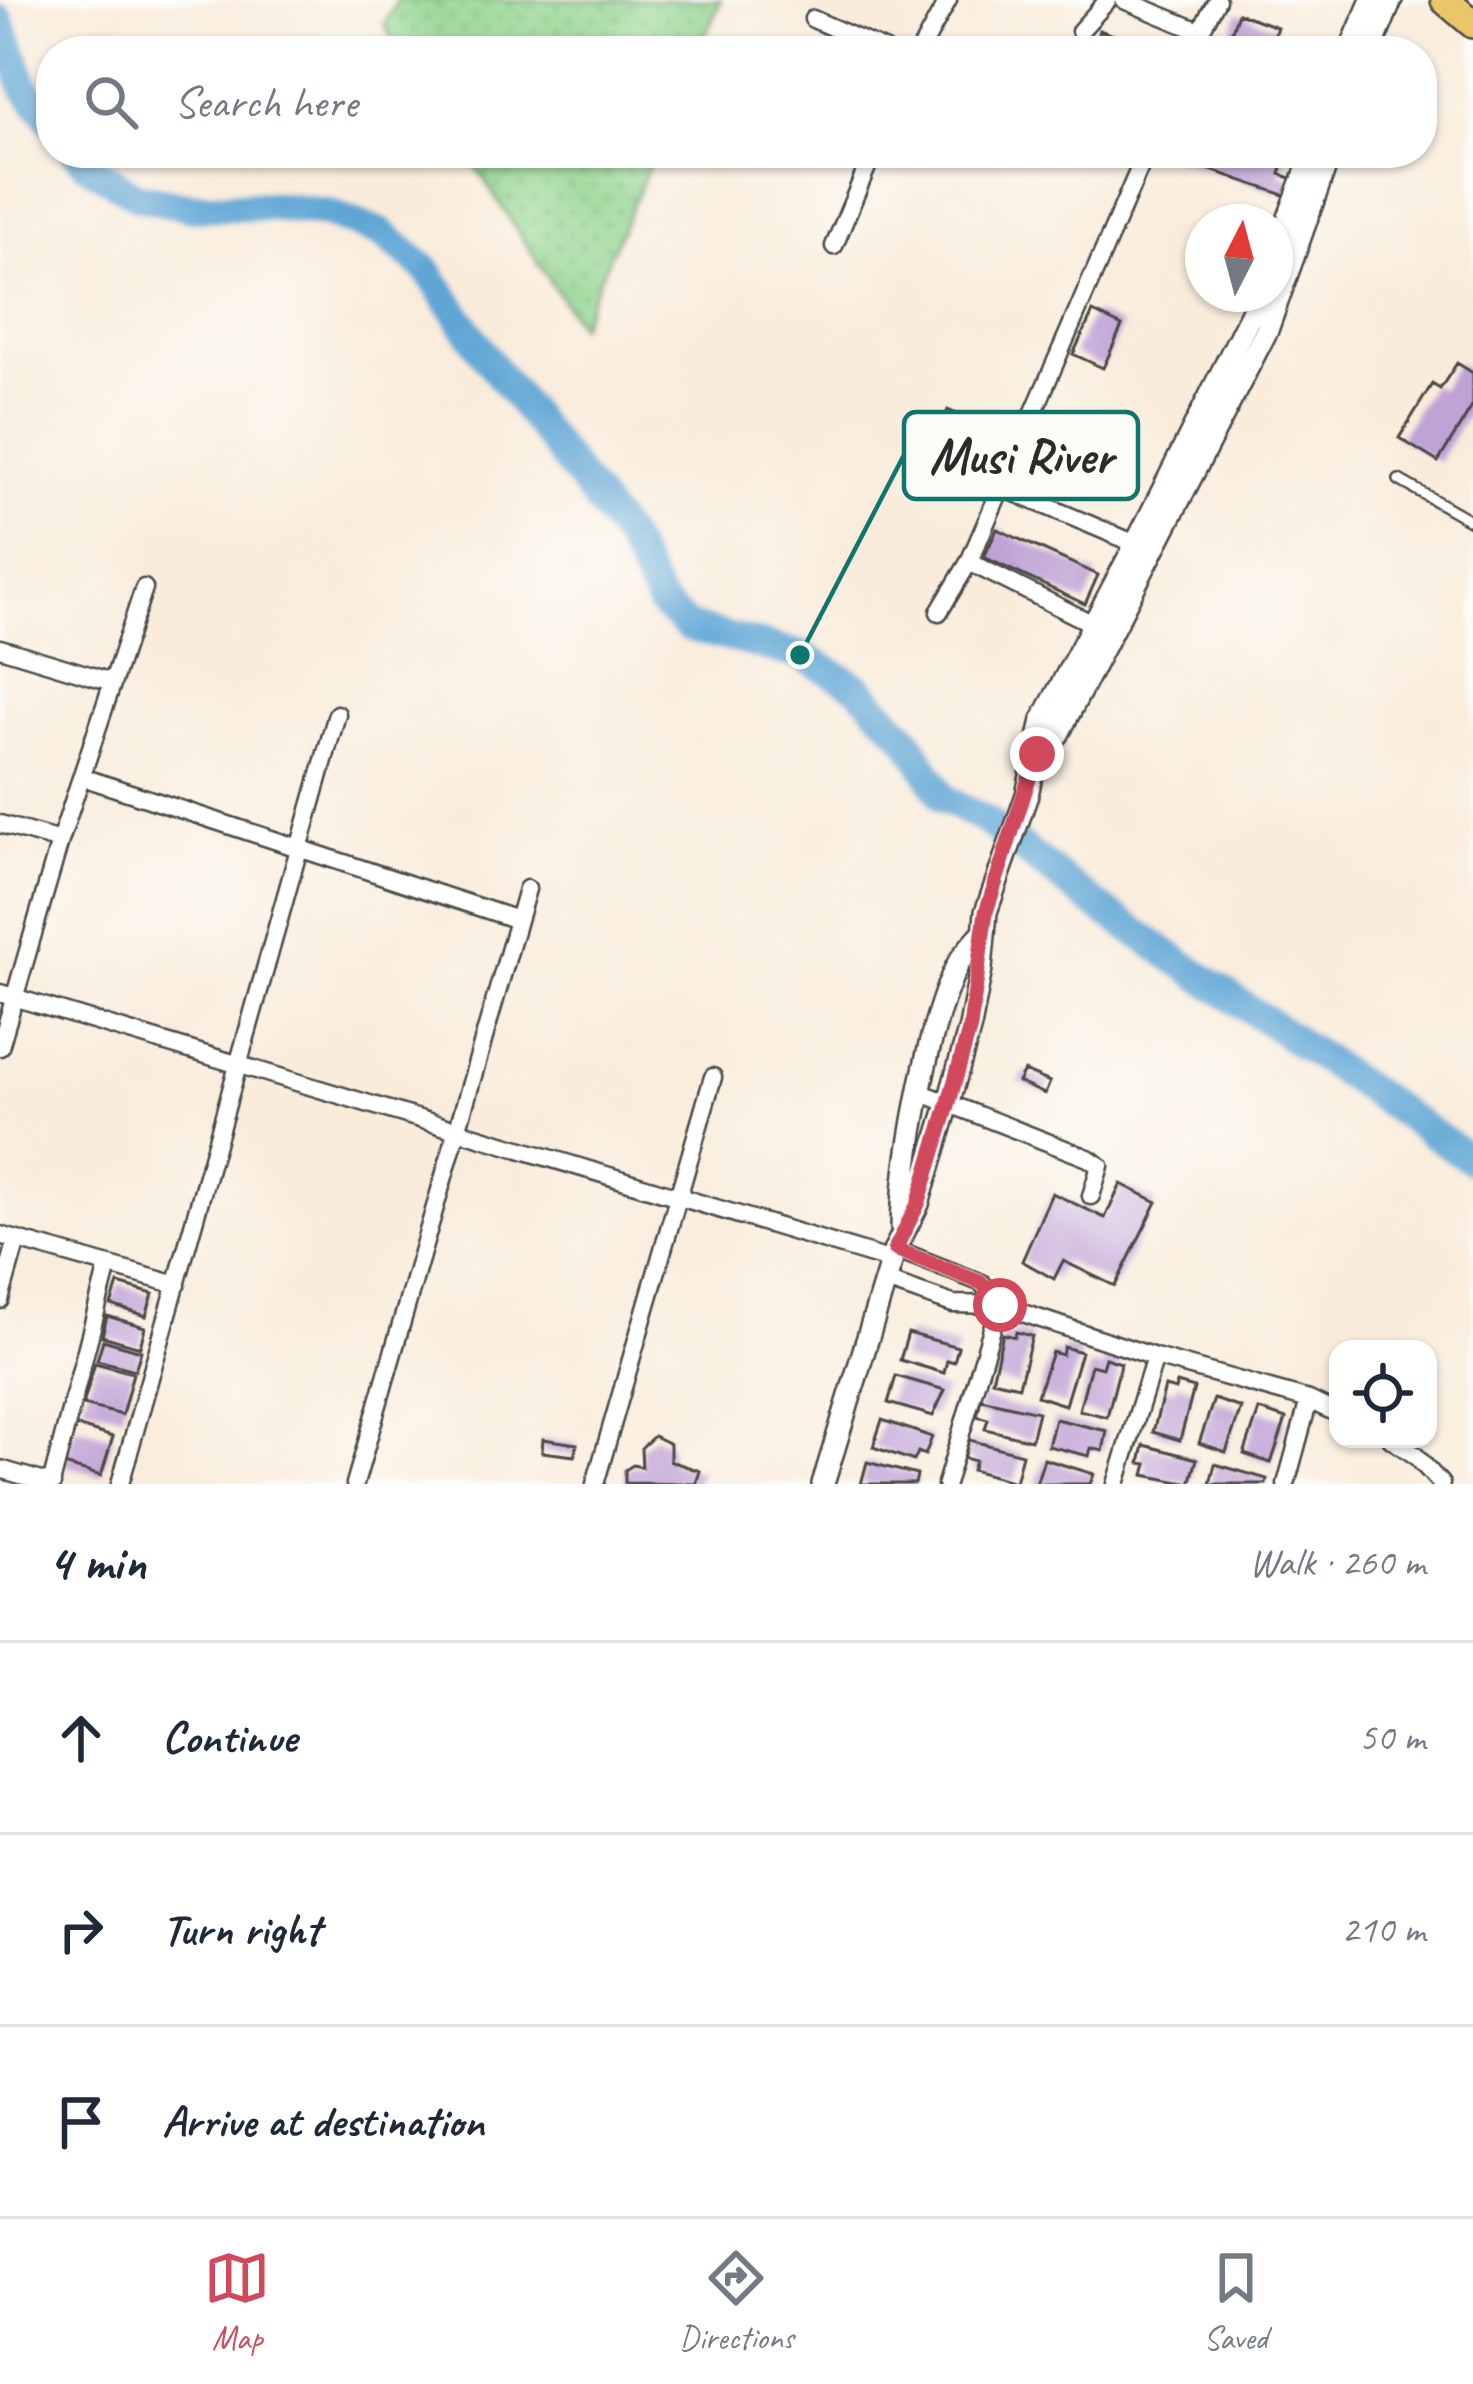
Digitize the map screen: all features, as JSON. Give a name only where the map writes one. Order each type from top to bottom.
[{"type":"main road","points":[[1445,0],[1473,24]]},
{"type":"street","points":[[928,36],[948,0]]},
{"type":"street","points":[[1080,31],[1108,0]]},
{"type":"street","points":[[1124,0],[1199,31]]},
{"type":"street","points":[[1197,36],[1217,0]]},
{"type":"street","points":[[1356,36],[1372,0]]},
{"type":"street","points":[[1376,36],[1391,0]]},
{"type":"street","points":[[813,19],[852,36]]},
{"type":"street","points":[[835,247],[867,168]]},
{"type":"street","points":[[939,612],[969,562],[1139,168]]},
{"type":"street","points":[[1293,232],[1309,168]]},
{"type":"street","points":[[1293,224],[1322,168]]},
{"type":"street","points":[[1037,754],[1058,734],[1261,312]]},
{"type":"street","points":[[824,1484],[894,1255],[918,1204],[949,1102],[974,1007],[984,924],[1027,795],[1042,720],[1136,544],[1187,463]]},
{"type":"street","points":[[1001,487],[1136,544]]},
{"type":"street","points":[[969,562],[1095,625]]},
{"type":"street","points":[[0,1047],[7,995],[144,588]]},
{"type":"street","points":[[0,648],[112,682]]},
{"type":"street","points":[[120,1484],[337,714]]},
{"type":"street","points":[[82,777],[518,920]]},
{"type":"street","points":[[0,824],[60,841]]},
{"type":"street","points":[[355,1484],[526,889]]},
{"type":"street","points":[[894,1255],[922,1093],[946,992],[984,924]]},
{"type":"street","points":[[7,995],[679,1197],[894,1255],[982,1283],[1000,1305]]},
{"type":"street","points":[[595,1484],[713,1077]]},
{"type":"street","points":[[922,1093],[1088,1158],[1100,1166],[1090,1196]]},
{"type":"street","points":[[0,1300],[9,1237],[177,1286]]},
{"type":"street","points":[[894,1255],[953,1304],[1000,1305],[1329,1410]]},
{"type":"street","points":[[0,1469],[51,1484],[108,1266]]},
{"type":"street","points":[[946,1484],[1000,1305]]},
{"type":"street","points":[[1116,1484],[1155,1357]]},
{"type":"street","points":[[1286,1484],[1309,1400]]},
{"type":"street","points":[[1404,1448],[1441,1484]]},
{"type":"lane","points":[[1399,480],[1473,522]]},
{"type":"green space","points":[[397,0],[721,0],[705,36],[390,36],[384,26]]},
{"type":"green space","points":[[477,168],[648,168],[579,326]]},
{"type":"building","points":[[1238,13],[1277,27],[1274,36],[1230,36]]},
{"type":"building","points":[[1205,168],[1282,168],[1280,174],[1296,180],[1290,197]]},
{"type":"building","points":[[1093,312],[1122,326],[1103,368],[1073,354]]},
{"type":"building","points":[[1457,363],[1473,373],[1473,405],[1438,462],[1399,438],[1432,384],[1440,389]]},
{"type":"building","points":[[948,410],[968,419],[951,456],[931,446]]},
{"type":"building","points":[[997,529],[1098,575],[1085,604],[984,557]]},
{"type":"building","points":[[1024,1071],[1050,1082],[1045,1094],[1018,1082]]},
{"type":"building","points":[[1121,1184],[1157,1202],[1115,1286],[1063,1261],[1054,1279],[1022,1261],[1052,1193],[1105,1218]]},
{"type":"building","points":[[118,1284],[153,1294],[146,1316],[111,1305]]},
{"type":"building","points":[[107,1316],[145,1327],[140,1347],[102,1336]]},
{"type":"building","points":[[1016,1332],[1032,1336],[1019,1386],[992,1380],[1003,1334],[1015,1337]]},
{"type":"building","points":[[908,1333],[958,1347],[954,1362],[947,1360],[944,1373],[900,1360]]},
{"type":"building","points":[[103,1340],[141,1351],[135,1370],[97,1360]]},
{"type":"building","points":[[1064,1347],[1081,1352],[1065,1405],[1037,1396],[1052,1352],[1062,1355]]},
{"type":"building","points":[[1105,1358],[1121,1363],[1107,1417],[1079,1410],[1091,1365],[1102,1368]]},
{"type":"building","points":[[95,1363],[133,1373],[122,1415],[83,1405]]},
{"type":"building","points":[[896,1376],[945,1390],[933,1416],[888,1403]]},
{"type":"building","points":[[1177,1383],[1194,1388],[1180,1440],[1153,1432],[1165,1387],[1175,1390]]},
{"type":"building","points":[[981,1399],[1038,1412],[1031,1440],[985,1429],[988,1419],[977,1416]]},
{"type":"building","points":[[1214,1399],[1241,1408],[1226,1452],[1199,1443]]},
{"type":"building","points":[[1259,1410],[1286,1419],[1271,1463],[1244,1454]]},
{"type":"building","points":[[1055,1419],[1107,1431],[1103,1451],[1091,1448],[1089,1456],[1048,1446]]},
{"type":"building","points":[[882,1420],[932,1437],[925,1455],[918,1452],[914,1461],[873,1447]]},
{"type":"building","points":[[76,1426],[113,1437],[101,1476],[64,1465]]},
{"type":"building","points":[[654,1436],[670,1444],[670,1461],[700,1471],[696,1484],[625,1483],[625,1470],[642,1467],[641,1448]]},
{"type":"building","points":[[543,1439],[577,1444],[575,1456],[542,1452]]},
{"type":"building","points":[[969,1440],[1022,1454],[1015,1482],[972,1470],[975,1461],[964,1458]]},
{"type":"building","points":[[1144,1445],[1197,1459],[1190,1484],[1144,1475],[1147,1464],[1140,1463]]},
{"type":"building","points":[[1044,1459],[1094,1474],[1090,1484],[1036,1484]]},
{"type":"building","points":[[867,1462],[917,1475],[915,1484],[861,1484]]},
{"type":"building","points":[[1215,1464],[1267,1479],[1266,1484],[1210,1484]]},
{"type":"waterway","points":[[0,20],[25,87],[36,101]]},
{"type":"waterway","points":[[93,168],[136,196],[192,207],[270,206],[326,213],[382,233],[428,271],[491,364],[628,541],[661,604],[688,627],[800,655],[858,687],[908,739],[944,799],[985,820],[1093,903],[1473,1161]]},
{"type":"place","name":"Musi River","points":[[800,655]]},
{"type":"route","points":[[1000,1305],[982,1283],[895,1249],[918,1204],[949,1102],[970,1027],[986,912],[1037,754]]}]
